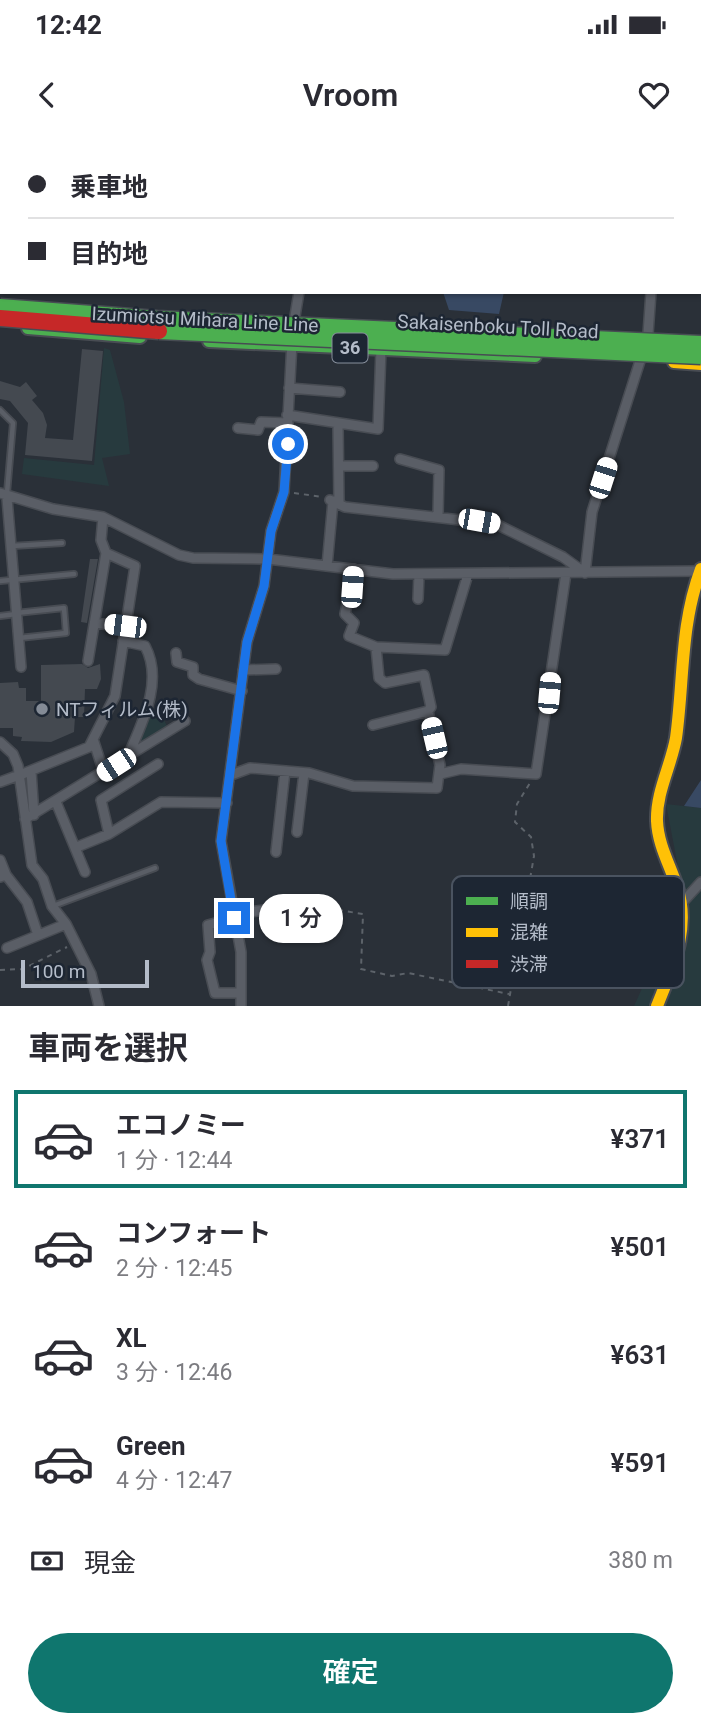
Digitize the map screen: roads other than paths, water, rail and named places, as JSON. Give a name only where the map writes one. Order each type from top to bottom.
[{"type":"main road","name":"Izumiotsu Mihara Line Line","points":[[0,300],[293,319],[701,337]]},
{"type":"main road","name":"Sakaisenboku Toll Road","points":[[0,307],[183,320],[701,344]]},
{"type":"main road","name":"Sakaisenboku Toll Road","points":[[0,318],[157,331],[701,356]]},
{"type":"main road","name":"Izumiotsu Mihara Line Line","points":[[0,325],[292,346],[701,364]]},
{"type":"main road","points":[[671,876],[661,847],[656,819],[658,799],[676,737],[683,623],[701,570]]},
{"type":"main road","points":[[657,1006],[664,988]]},
{"type":"street","points":[[241,1006],[241,952],[220,849],[232,775],[247,642],[268,559],[271,531],[284,492],[293,319],[299,294]]},
{"type":"street","points":[[648,334],[651,294]]},
{"type":"street","points":[[238,428],[258,430],[261,422],[322,418],[338,425],[378,429],[381,349]]},
{"type":"street","points":[[585,573],[592,512],[640,361]]},
{"type":"street","points":[[289,388],[340,392]]},
{"type":"street","points":[[327,566],[339,466],[338,425]]},
{"type":"street","points":[[400,459],[439,470],[438,516]]},
{"type":"street","points":[[339,466],[373,467]]},
{"type":"street","points":[[21,667],[11,546],[3,495],[53,509],[103,517],[179,555],[268,559],[393,574],[701,570]]},
{"type":"street","points":[[334,502],[496,524],[563,557],[585,573]]},
{"type":"street","points":[[88,661],[106,553],[101,540],[103,517]]},
{"type":"street","points":[[0,782],[89,747],[94,742],[115,696],[135,566],[106,553]]},
{"type":"street","points":[[354,569],[345,614],[354,623],[349,636],[376,647],[445,650],[467,574]]},
{"type":"street","points":[[418,599],[419,573]]},
{"type":"street","points":[[440,774],[461,769],[536,774],[566,573]]},
{"type":"street","points":[[95,623],[125,626]]},
{"type":"street","points":[[123,641],[145,646],[152,663],[149,705],[128,757]]},
{"type":"street","points":[[232,775],[250,768],[304,773],[353,786],[437,788],[440,774],[424,676],[385,683],[379,678],[376,647]]},
{"type":"street","points":[[176,653],[177,662],[193,667],[193,675],[199,679],[242,691]]},
{"type":"street","points":[[243,670],[275,669]]},
{"type":"street","points":[[373,725],[428,711]]},
{"type":"street","points":[[30,817],[185,721]]},
{"type":"street","points":[[0,742],[13,754],[30,817]]},
{"type":"street","points":[[94,742],[104,773]]},
{"type":"street","points":[[109,834],[101,800],[158,764]]},
{"type":"street","points":[[31,771],[32,865],[44,879],[52,906],[66,924],[91,974],[99,1006]]},
{"type":"street","points":[[276,852],[285,771]]},
{"type":"street","points":[[297,832],[304,773]]},
{"type":"street","points":[[56,802],[85,872]]},
{"type":"street","points":[[76,847],[109,834],[161,802],[227,803]]},
{"type":"street","points":[[280,818],[299,819]]},
{"type":"street","points":[[0,860],[3,876],[27,902],[38,935]]},
{"type":"street","points":[[684,901],[701,882]]},
{"type":"street","points":[[239,993],[215,993],[207,960],[210,952],[208,925],[234,916],[281,908],[330,908]]},
{"type":"street","points":[[7,948],[66,924]]},
{"type":"lane","points":[[0,410],[13,423],[3,495]]},
{"type":"lane","points":[[11,546],[62,543]]},
{"type":"lane","points":[[0,581],[74,574]]},
{"type":"lane","points":[[0,616],[64,608],[66,633],[19,638]]},
{"type":"lane","points":[[52,906],[155,869]]},
{"type":"water","points":[[444,294],[504,294],[499,314],[449,310]]},
{"type":"water","points":[[701,780],[701,808],[684,806]]},
{"type":"place","name":"NTフィルム(株)","points":[[42,709]]}]
